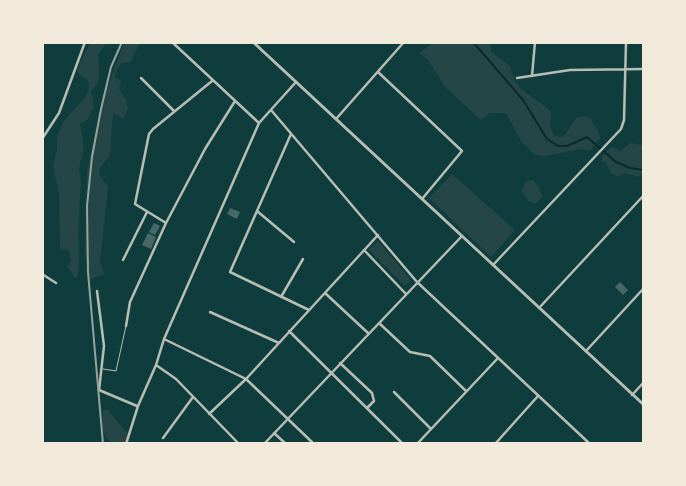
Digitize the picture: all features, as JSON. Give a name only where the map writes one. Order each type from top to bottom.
[{"type":"street","points":[[42,139],[59,113],[85,42]]},
{"type":"street","points":[[172,42],[259,123]]},
{"type":"street","points":[[253,42],[644,405]]},
{"type":"street","points":[[336,119],[404,42]]},
{"type":"street","points":[[532,76],[535,42]]},
{"type":"street","points":[[493,265],[621,128],[624,120],[626,42]]},
{"type":"street","points":[[517,78],[570,70],[644,69]]},
{"type":"street","points":[[378,72],[462,151],[422,199]]},
{"type":"street","points":[[141,78],[174,111]]},
{"type":"street","points":[[166,223],[135,204],[149,134],[174,111],[212,81]]},
{"type":"street","points":[[126,444],[138,406],[156,365],[164,339],[259,123],[296,82]]},
{"type":"street","points":[[126,326],[130,302],[166,223],[209,142],[235,101]]},
{"type":"street","points":[[271,110],[417,282],[590,444]]},
{"type":"street","points":[[291,134],[230,272],[309,310]]},
{"type":"street","points":[[539,308],[644,195]]},
{"type":"street","points":[[257,211],[294,242]]},
{"type":"street","points":[[124,260],[147,212]]},
{"type":"street","points":[[209,414],[246,379],[378,235]]},
{"type":"street","points":[[264,444],[462,236]]},
{"type":"street","points":[[364,250],[406,294]]},
{"type":"street","points":[[281,296],[303,259]]},
{"type":"street","points":[[42,274],[56,283]]},
{"type":"street","points":[[586,351],[644,288]]},
{"type":"street","points":[[97,291],[104,346],[99,390],[138,406]]},
{"type":"street","points":[[325,292],[368,333]]},
{"type":"street","points":[[210,312],[279,343]]},
{"type":"street","points":[[379,322],[410,352],[430,356],[466,391]]},
{"type":"street","points":[[289,332],[403,444]]},
{"type":"street","points":[[164,339],[246,379],[314,444]]},
{"type":"street","points":[[417,444],[498,358]]},
{"type":"street","points":[[340,363],[372,393],[374,401],[367,408]]},
{"type":"street","points":[[156,365],[176,379],[239,444]]},
{"type":"street","points":[[632,394],[644,382]]},
{"type":"street","points":[[394,392],[431,429]]},
{"type":"street","points":[[495,444],[538,396]]},
{"type":"street","points":[[163,438],[192,397]]},
{"type":"street","points":[[274,433],[286,444]]},
{"type":"street","points":[[421,440],[425,444]]},
{"type":"lane","points":[[102,368],[116,371],[126,326]]},
{"type":"shaded area","points":[[90,43],[106,43],[98,55],[99,77],[97,84],[91,91],[94,107],[87,120],[80,124],[84,146],[79,170],[81,182],[78,234],[79,254],[78,276],[75,278],[67,266],[71,261],[69,250],[60,249],[59,193],[53,166],[57,149],[57,136],[64,121],[86,96],[89,89],[88,80],[78,74],[77,70]]},
{"type":"shaded area","points":[[124,43],[140,43],[130,62],[122,63],[116,71],[115,77],[121,81],[119,89],[126,99],[128,109],[123,119],[113,113],[110,155],[100,168],[99,174],[108,187],[100,262],[104,274],[90,279],[85,255],[87,171],[103,99]]},
{"type":"shaded area","points":[[433,43],[491,43],[491,51],[510,66],[515,81],[521,89],[551,111],[550,127],[555,136],[561,137],[565,135],[577,117],[585,116],[590,118],[600,138],[590,151],[581,149],[546,156],[535,155],[521,141],[506,113],[490,113],[481,120],[445,87],[428,60],[419,53]]},
{"type":"shaded area","points":[[630,143],[643,145],[643,173],[638,177],[625,173],[619,177],[611,173],[606,163],[602,161],[602,156],[611,147],[621,151]]},
{"type":"shaded area","points":[[452,174],[515,230],[491,257],[429,198]]},
{"type":"shaded area","points":[[534,180],[543,196],[535,204],[528,201],[522,191],[526,181]]},
{"type":"shaded area","points":[[378,241],[411,280],[405,286],[369,250]]},
{"type":"shaded area","points":[[107,409],[128,434],[125,443],[114,443],[107,439],[102,428],[103,410]]},
{"type":"building","points":[[230,208],[240,212],[237,219],[227,214]]},
{"type":"building","points":[[154,223],[160,226],[155,235],[149,232]]},
{"type":"building","points":[[148,233],[156,237],[151,249],[142,245]]},
{"type":"building","points":[[620,282],[628,290],[623,295],[615,287]]},
{"type":"waterway","points":[[42,46],[46,42]]},
{"type":"waterway","points":[[473,42],[523,100],[547,139],[558,146],[567,146],[587,137],[616,162],[630,168],[644,170]]},
{"type":"railway","points":[[103,444],[88,272],[87,206],[92,157],[101,109],[111,67],[122,42]]}]
